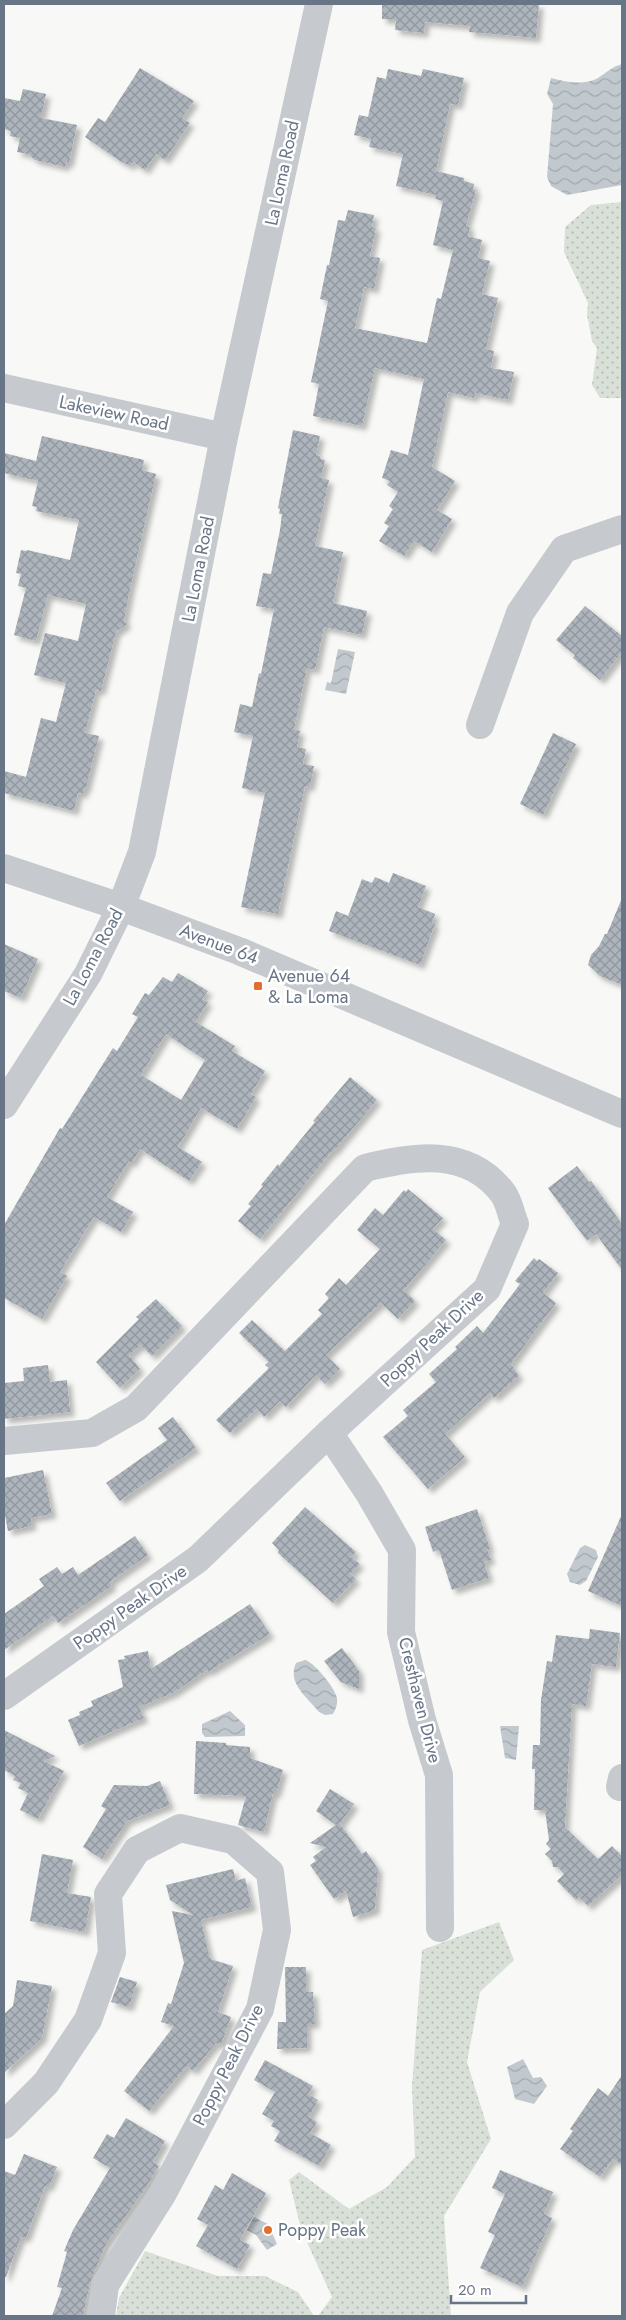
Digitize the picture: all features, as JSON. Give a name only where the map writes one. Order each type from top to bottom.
[{"type":"street","name":"La Loma Road","points":[[4,1105],[88,974],[121,907],[142,852],[224,437],[319,4]]},
{"type":"street","name":"Lakeview Road","points":[[4,388],[224,437]]},
{"type":"street","points":[[480,725],[520,613],[564,549],[622,529]]},
{"type":"street","name":"Avenue 64","points":[[4,868],[121,907],[239,951],[622,1114]]},
{"type":"street","name":"Poppy Peak Drive","points":[[4,1441],[92,1433],[136,1408],[364,1168],[401,1159],[444,1158],[478,1169],[503,1193],[515,1224],[487,1289],[329,1433],[198,1558],[4,1696]]},
{"type":"street","name":"Cresthaven Drive","points":[[329,1433],[402,1550],[402,1632],[422,1720],[439,1775],[440,1928]]},
{"type":"street","name":"Poppy Peak Drive","points":[[4,2125],[46,2083],[88,2020],[112,1953],[108,1894],[137,1850],[180,1828],[233,1840],[270,1872],[278,1930],[260,2009],[162,2193],[105,2285],[100,2316]]},
{"type":"shaded area","points":[[622,202],[622,398],[600,398],[592,385],[597,348],[592,341],[587,315],[588,303],[564,252],[565,227],[591,205]]},
{"type":"shaded area","points":[[499,1922],[514,1960],[480,1992],[467,2062],[491,2139],[444,2216],[451,2316],[318,2316],[332,2297],[301,2229],[289,2180],[299,2172],[349,2209],[387,2187],[415,2157],[412,2087],[422,1950]]},
{"type":"shaded area","points":[[145,2251],[218,2276],[265,2276],[298,2292],[314,2316],[116,2316],[119,2298]]},
{"type":"water","points":[[622,64],[622,185],[567,195],[551,186],[547,177],[553,104],[547,94],[551,78],[569,82],[587,82]]},
{"type":"water","points":[[338,649],[355,652],[346,694],[325,690],[327,682],[331,683]]},
{"type":"water","points":[[585,1545],[596,1550],[598,1557],[586,1581],[580,1585],[570,1582],[567,1574],[580,1548]]},
{"type":"water","points":[[305,1660],[318,1670],[334,1691],[337,1703],[333,1714],[325,1715],[319,1712],[299,1689],[294,1677],[294,1670],[296,1663]]},
{"type":"water","points":[[230,1711],[245,1725],[245,1736],[205,1737],[202,1733],[202,1724]]},
{"type":"water","points":[[500,1726],[519,1726],[516,1760],[505,1758]]},
{"type":"water","points":[[523,2059],[533,2078],[541,2077],[547,2086],[534,2104],[515,2099],[507,2067]]},
{"type":"water","points":[[254,2217],[268,2224],[277,2244],[267,2250],[256,2235],[247,2230]]},
{"type":"building","points":[[382,4],[539,4],[536,38],[469,32],[470,26],[425,22],[424,33],[395,30],[396,20],[382,19]]},
{"type":"building","points":[[140,68],[194,101],[182,118],[190,123],[165,160],[156,154],[145,170],[133,162],[130,166],[120,161],[85,137],[98,118],[105,122]]},
{"type":"building","points":[[388,69],[421,76],[423,69],[464,78],[458,105],[450,104],[436,171],[464,178],[464,181],[474,184],[473,189],[476,190],[466,226],[470,227],[468,236],[482,240],[478,258],[490,261],[482,294],[498,298],[486,349],[494,351],[491,368],[514,372],[508,400],[475,393],[474,398],[448,392],[432,467],[455,481],[437,510],[452,519],[432,552],[414,541],[404,556],[379,541],[389,526],[384,523],[393,509],[389,506],[398,492],[387,485],[390,481],[382,478],[391,450],[408,455],[424,379],[375,368],[362,426],[313,416],[319,384],[311,382],[328,301],[320,299],[327,265],[329,265],[338,220],[345,221],[348,210],[374,215],[372,227],[376,228],[370,256],[380,258],[374,289],[364,287],[355,328],[427,343],[437,298],[441,299],[453,250],[433,245],[443,201],[435,199],[436,195],[396,186],[403,154],[369,147],[371,139],[354,135],[359,115],[368,117],[377,77],[386,79]]},
{"type":"building","points":[[23,89],[46,94],[41,118],[77,125],[69,163],[66,162],[65,167],[35,160],[28,154],[17,152],[20,138],[10,136],[11,131],[4,129],[4,98],[20,101]]},
{"type":"building","points":[[293,430],[320,436],[316,455],[320,456],[320,459],[325,460],[321,478],[329,480],[315,546],[343,552],[333,603],[367,611],[362,635],[324,627],[315,670],[307,668],[294,729],[300,731],[297,747],[306,749],[303,764],[314,766],[310,787],[305,786],[278,914],[241,907],[265,793],[242,788],[253,736],[234,732],[240,704],[252,707],[259,673],[261,674],[274,609],[256,606],[263,573],[271,574],[282,514],[279,514],[280,509],[278,508]]},
{"type":"building","points":[[42,436],[144,460],[142,470],[156,474],[124,620],[127,624],[116,632],[101,691],[96,690],[85,733],[99,736],[86,788],[83,794],[78,793],[74,811],[4,793],[4,771],[26,777],[41,718],[56,722],[66,683],[34,675],[45,633],[78,641],[86,604],[48,595],[36,641],[14,635],[26,588],[18,586],[21,574],[16,573],[21,550],[70,560],[79,520],[36,511],[37,507],[32,506],[38,481],[4,473],[4,453],[36,461]]},
{"type":"building","points":[[585,606],[622,636],[622,652],[600,680],[573,658],[575,655],[556,640]]},
{"type":"building","points":[[553,733],[576,744],[543,815],[520,804]]},
{"type":"building","points":[[393,873],[426,886],[418,907],[435,914],[432,923],[435,924],[420,965],[329,931],[336,911],[348,916],[362,879],[372,883],[375,877],[389,883]]},
{"type":"building","points":[[622,898],[622,985],[600,976],[588,965],[591,955],[599,946],[605,934],[607,934]]},
{"type":"building","points":[[4,944],[38,959],[21,998],[4,991]]},
{"type":"building","points":[[178,973],[208,991],[202,999],[208,1002],[196,1022],[235,1046],[232,1051],[265,1071],[251,1094],[256,1097],[237,1129],[201,1108],[178,1147],[202,1162],[189,1181],[140,1149],[132,1163],[129,1161],[107,1197],[133,1212],[121,1232],[94,1217],[60,1272],[67,1276],[42,1319],[4,1298],[4,1225],[60,1128],[62,1129],[113,1048],[117,1051],[138,1017],[132,1014],[145,993],[149,995],[163,977],[172,982]],"holes":[[[166,1034],[205,1060],[181,1100],[141,1075]]]},
{"type":"building","points":[[350,1077],[377,1100],[332,1151],[260,1239],[238,1221],[251,1206],[248,1204],[263,1186],[261,1185],[278,1164],[279,1166]]},
{"type":"building","points":[[577,1166],[589,1182],[591,1181],[622,1224],[622,1270],[596,1234],[587,1241],[548,1188]]},
{"type":"building","points":[[408,1189],[443,1218],[433,1229],[446,1240],[404,1290],[415,1301],[398,1319],[381,1303],[326,1355],[340,1369],[325,1384],[316,1375],[286,1407],[280,1401],[264,1417],[257,1409],[230,1433],[216,1420],[269,1368],[265,1365],[269,1362],[239,1333],[252,1320],[285,1351],[322,1314],[318,1310],[329,1298],[325,1294],[339,1278],[346,1285],[380,1249],[357,1230],[375,1208],[383,1215],[404,1190],[406,1192]]},
{"type":"building","points":[[534,1258],[537,1261],[539,1259],[558,1273],[543,1293],[556,1303],[511,1364],[519,1376],[494,1398],[490,1393],[445,1434],[465,1457],[428,1489],[383,1437],[408,1416],[403,1410],[436,1382],[429,1374],[457,1349],[455,1347],[477,1326],[483,1333],[520,1284],[515,1281]]},
{"type":"building","points":[[156,1299],[182,1326],[152,1356],[141,1345],[129,1355],[140,1369],[120,1388],[96,1362],[139,1319],[136,1317]]},
{"type":"building","points":[[48,1365],[50,1382],[67,1380],[70,1412],[4,1419],[4,1383],[24,1381],[23,1368]]},
{"type":"building","points":[[173,1417],[196,1448],[120,1501],[106,1483],[167,1440],[158,1428]]},
{"type":"building","points":[[43,1470],[52,1514],[31,1518],[32,1526],[8,1531],[4,1510],[4,1478]]},
{"type":"building","points":[[305,1507],[356,1552],[351,1557],[360,1564],[350,1574],[356,1579],[333,1603],[278,1553],[279,1550],[272,1543]]},
{"type":"building","points":[[477,1509],[490,1549],[487,1549],[491,1560],[484,1562],[489,1578],[452,1590],[439,1550],[433,1552],[425,1527]]},
{"type":"building","points":[[622,1514],[622,1606],[588,1591]]},
{"type":"building","points":[[135,1536],[148,1555],[110,1582],[112,1586],[58,1623],[53,1616],[4,1650],[4,1614],[44,1586],[39,1579],[57,1567],[62,1574],[73,1567],[78,1575]]},
{"type":"building","points":[[250,1604],[270,1634],[208,1672],[207,1670],[173,1693],[139,1707],[144,1718],[79,1746],[68,1720],[80,1715],[79,1712],[93,1706],[91,1701],[123,1687],[118,1660],[125,1659],[124,1656],[148,1651],[151,1669]]},
{"type":"building","points":[[590,1629],[620,1633],[616,1667],[592,1664],[586,1706],[572,1704],[565,1827],[598,1859],[612,1846],[622,1856],[622,1875],[588,1906],[579,1897],[576,1900],[557,1881],[564,1874],[558,1867],[553,1867],[552,1861],[545,1854],[551,1849],[546,1844],[549,1840],[545,1810],[534,1810],[535,1769],[532,1769],[533,1745],[540,1745],[541,1700],[547,1661],[552,1662],[556,1635],[589,1639]]},
{"type":"building","points":[[342,1648],[359,1671],[359,1689],[341,1682],[324,1661]]},
{"type":"building","points":[[4,1730],[55,1756],[44,1761],[64,1771],[38,1819],[20,1810],[28,1793],[18,1788],[21,1783],[13,1780],[15,1776],[4,1770]]},
{"type":"building","points":[[196,1741],[250,1747],[250,1758],[283,1770],[276,1794],[273,1793],[264,1832],[238,1825],[246,1796],[194,1794]]},
{"type":"building","points":[[160,1781],[170,1805],[127,1821],[102,1859],[83,1847],[106,1809],[101,1806],[114,1785],[147,1786]]},
{"type":"building","points":[[330,1789],[354,1804],[340,1824],[362,1854],[366,1851],[378,1869],[375,1910],[353,1917],[346,1891],[334,1899],[310,1865],[316,1861],[313,1857],[326,1847],[310,1843],[336,1825],[316,1811]]},
{"type":"building","points":[[42,1854],[73,1860],[67,1893],[91,1897],[85,1932],[30,1921]]},
{"type":"building","points":[[233,1869],[236,1881],[245,1878],[252,1907],[201,1920],[210,1959],[233,1966],[218,2012],[231,2017],[221,2045],[216,2043],[193,2071],[187,2066],[149,2111],[124,2091],[174,2026],[161,2022],[168,2003],[171,2004],[184,1963],[172,1911],[193,1915],[170,1900],[166,1885]]},
{"type":"building","points":[[285,1967],[306,1967],[306,1992],[313,1992],[315,2024],[307,2024],[307,2048],[277,2049],[278,2022],[286,2022]]},
{"type":"building","points":[[120,1977],[137,1982],[129,2007],[111,2002]]},
{"type":"building","points":[[17,1980],[52,1986],[42,2038],[4,2073],[4,2014],[13,2006]]},
{"type":"building","points":[[265,2060],[313,2086],[308,2094],[318,2100],[309,2117],[317,2122],[310,2133],[331,2145],[319,2166],[274,2141],[280,2131],[271,2126],[274,2121],[262,2114],[275,2092],[254,2080]]},
{"type":"building","points":[[622,2075],[622,2165],[613,2159],[600,2177],[560,2149],[573,2131],[570,2129],[598,2088],[608,2096]]},
{"type":"building","points":[[126,2118],[165,2141],[153,2162],[159,2166],[106,2244],[90,2283],[83,2316],[52,2316],[62,2288],[57,2287],[67,2252],[64,2251],[73,2230],[110,2168],[93,2158],[107,2134],[114,2138]]},
{"type":"building","points":[[24,2154],[57,2167],[49,2187],[45,2186],[26,2238],[21,2237],[6,2277],[4,2277],[4,2171],[15,2175]]},
{"type":"building","points":[[500,2170],[553,2192],[544,2214],[552,2218],[522,2287],[480,2268],[495,2235],[488,2232],[505,2194],[492,2188]]},
{"type":"building","points":[[232,2173],[266,2193],[240,2240],[250,2245],[237,2269],[196,2246],[208,2225],[197,2219],[215,2185],[223,2190]]},
{"type":"place","name":"Avenue 64 & La Loma","points":[[258,986]]},
{"type":"place","name":"Poppy Peak","points":[[268,2230]]}]
